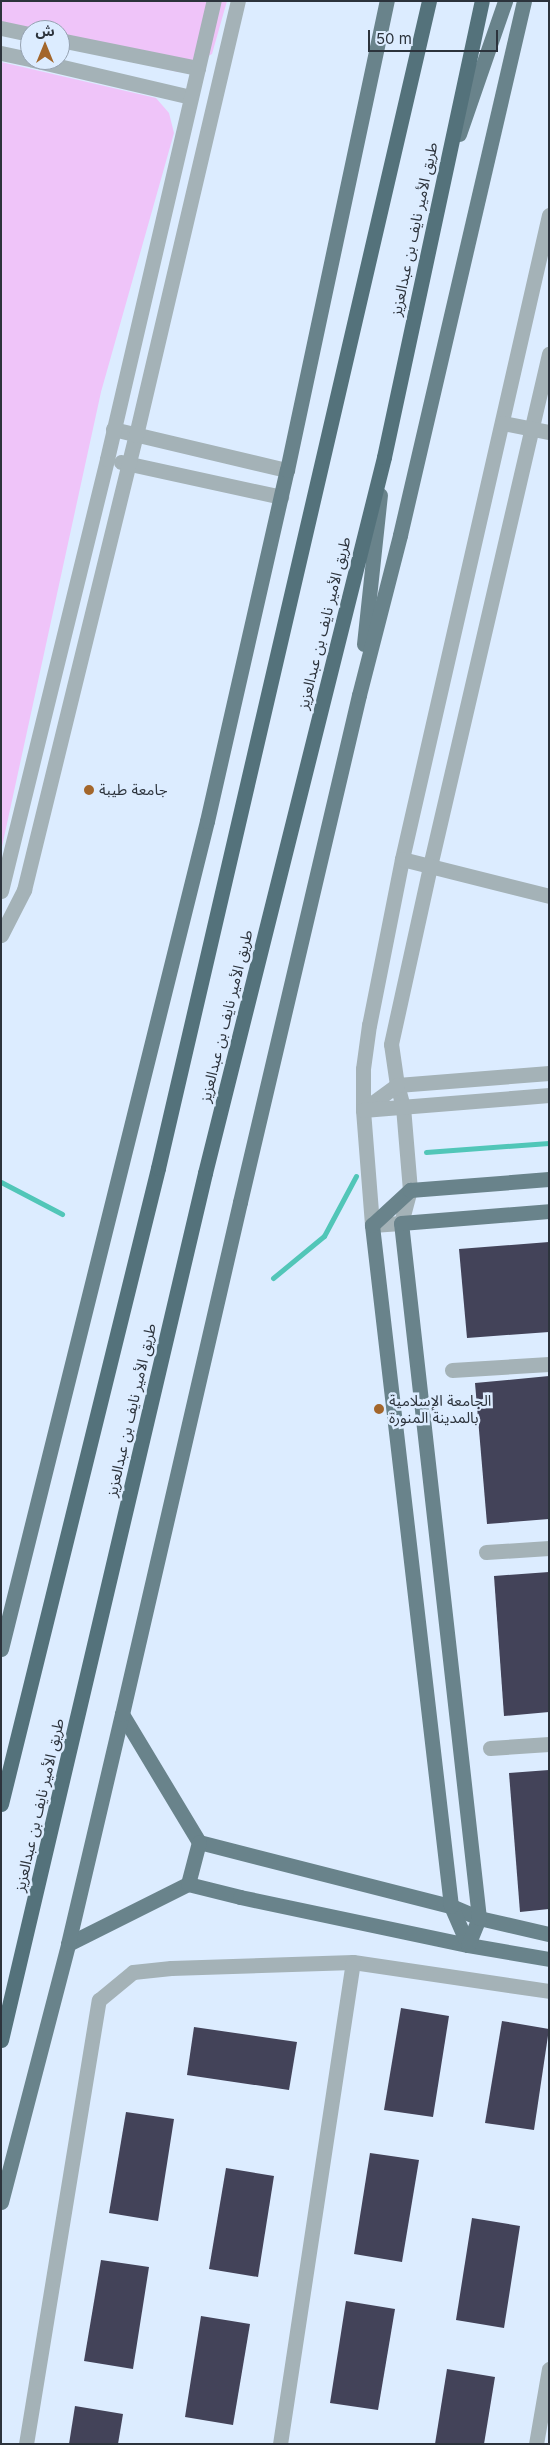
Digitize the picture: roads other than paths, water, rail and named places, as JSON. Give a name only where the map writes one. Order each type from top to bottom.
[{"type":"highway","name":"طريق الأمير نايف بن عبدالعزيز","points":[[1,1804],[158,1168],[427,1]]},
{"type":"highway","name":"طريق الأمير نايف بن عبدالعزيز","points":[[1,2040],[205,1173],[384,457],[482,1]]},
{"type":"main road","points":[[1,1649],[207,821],[287,470],[387,1]]},
{"type":"main road","points":[[442,183],[504,1]]},
{"type":"main road","points":[[1,2202],[17,2133],[68,1944],[359,695],[400,535],[524,1]]},
{"type":"main road","points":[[359,695],[384,457]]},
{"type":"main road","points":[[468,1945],[451,1906],[372,1226],[410,1190],[549,1179]]},
{"type":"main road","points":[[468,1945],[479,1918],[401,1223],[549,1211]]},
{"type":"main road","points":[[122,1714],[199,1842],[451,1906],[479,1918],[549,1934]]},
{"type":"main road","points":[[188,1884],[199,1842]]},
{"type":"main road","points":[[68,1944],[188,1884],[240,1897],[468,1945],[549,1959]]},
{"type":"street","points":[[1,891],[107,459],[214,1]]},
{"type":"street","points":[[1,935],[24,890],[130,463],[238,1]]},
{"type":"street","points":[[1,28],[20,32]]},
{"type":"street","points":[[70,42],[198,68]]},
{"type":"street","points":[[1,53],[20,57]]},
{"type":"street","points":[[70,69],[191,97]]},
{"type":"street","points":[[549,216],[402,859],[368,1025],[362,1069],[362,1110],[372,1226],[401,1223],[410,1190],[403,1107],[397,1084],[391,1044],[430,866],[549,354]]},
{"type":"street","points":[[502,423],[549,432]]},
{"type":"street","points":[[114,429],[136,436],[287,470]]},
{"type":"street","points":[[107,459],[281,497]]},
{"type":"street","points":[[402,859],[549,896]]},
{"type":"street","points":[[362,1110],[397,1084],[549,1073]]},
{"type":"street","points":[[362,1110],[549,1096]]},
{"type":"street","points":[[452,1370],[549,1364]]},
{"type":"street","points":[[486,1552],[549,1548]]},
{"type":"street","points":[[490,1748],[549,1744]]},
{"type":"street","points":[[26,2444],[99,2000],[133,1972],[171,1968],[352,1962],[549,1991]]},
{"type":"street","points":[[280,2444],[352,1962]]},
{"type":"street","points":[[1,2172],[17,2133]]},
{"type":"street","points":[[536,2444],[546,2404],[549,2369]]},
{"type":"waterway","points":[[426,1152],[549,1143]]},
{"type":"waterway","points":[[273,1278],[324,1236],[356,1176]]},
{"type":"waterway","points":[[1,1182],[62,1214]]},
{"type":"place","name":"جامعة طيبة","points":[[89,790]]},
{"type":"place","name":"الجامعة الإسلامية بالمدينة المنورة","points":[[379,1409]]}]
